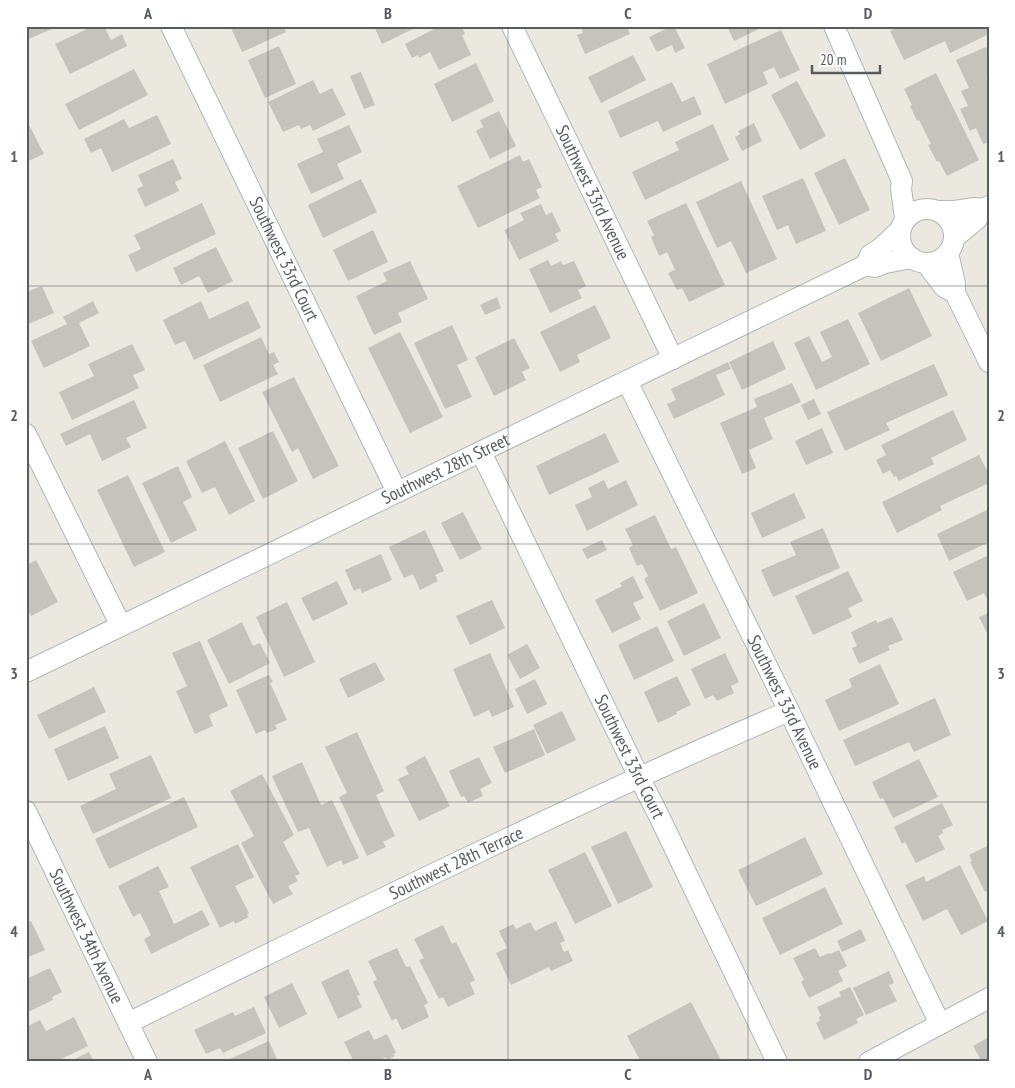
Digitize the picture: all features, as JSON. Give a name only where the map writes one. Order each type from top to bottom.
[{"type":"street","name":"Southwest 33rd Court","points":[[171,26],[397,492]]},
{"type":"street","name":"Southwest 33rd Avenue","points":[[512,26],[673,359]]},
{"type":"street","points":[[834,26],[902,181],[903,224],[899,239],[901,246],[906,253],[919,261],[944,287],[956,293]]},
{"type":"street","points":[[902,181],[909,184],[921,200],[945,216],[950,222],[953,230],[951,246],[956,293],[989,362]]},
{"type":"street","name":"Southwest 28th Street","points":[[866,265],[870,255],[881,248],[916,210],[955,211],[985,208]]},
{"type":"street","name":"Southwest 28th Street","points":[[26,672],[866,265],[874,267],[885,263],[934,262],[942,259],[985,208]]},
{"type":"street","name":"Southwest 33rd Avenue","points":[[627,381],[940,1024]]},
{"type":"street","points":[[26,434],[121,626]]},
{"type":"street","name":"Southwest 33rd Court","points":[[481,452],[777,1062]]},
{"type":"street","name":"Southwest 28th Terrace","points":[[128,1023],[386,896],[639,777],[789,711]]},
{"type":"street","name":"Southwest 34th Avenue","points":[[26,811],[147,1062]]},
{"type":"street","points":[[868,1062],[989,998]]},
{"type":"building","points":[[26,26],[51,26],[52,29],[26,40]]},
{"type":"building","points":[[85,26],[110,26],[105,28],[111,40],[122,34],[127,46],[70,74],[55,44],[87,29]]},
{"type":"building","points":[[230,26],[283,26],[286,32],[242,52]]},
{"type":"building","points":[[374,26],[419,26],[382,44]]},
{"type":"building","points":[[440,26],[461,26],[465,34],[462,35],[471,55],[439,70],[430,52],[419,58],[418,55],[412,58],[405,44]]},
{"type":"building","points":[[581,26],[627,26],[630,34],[585,54],[577,35],[583,33]]},
{"type":"building","points":[[674,26],[685,48],[675,53],[672,45],[657,52],[649,37]]},
{"type":"building","points":[[727,26],[765,26],[734,41]]},
{"type":"building","points":[[900,26],[986,26],[989,34],[950,53],[945,41],[904,60],[890,31]]},
{"type":"building","points":[[781,30],[800,70],[780,79],[774,67],[763,72],[768,84],[725,104],[707,64]]},
{"type":"building","points":[[279,46],[296,84],[265,98],[248,60]]},
{"type":"building","points":[[986,47],[989,53],[989,77],[986,78],[989,85],[989,142],[983,144],[976,128],[970,131],[960,109],[968,106],[961,91],[969,88],[956,60]]},
{"type":"building","points":[[633,55],[646,80],[601,103],[588,77]]},
{"type":"building","points":[[476,63],[494,101],[452,122],[434,84]]},
{"type":"building","points":[[134,69],[148,95],[79,130],[65,104]]},
{"type":"building","points":[[361,72],[375,105],[364,109],[350,76]]},
{"type":"building","points":[[936,73],[979,160],[947,176],[928,145],[931,144],[919,120],[917,121],[904,89]]},
{"type":"building","points":[[313,80],[320,94],[332,88],[346,115],[313,131],[310,125],[301,129],[299,125],[283,132],[268,102]]},
{"type":"building","points":[[797,81],[826,136],[800,150],[771,95]]},
{"type":"building","points":[[672,82],[682,102],[694,96],[702,114],[663,132],[658,121],[620,138],[608,111]]},
{"type":"building","points":[[499,111],[516,146],[490,159],[476,131],[483,127],[480,120]]},
{"type":"building","points":[[157,115],[171,144],[112,172],[101,148],[91,153],[84,139],[124,119],[129,128]]},
{"type":"building","points":[[26,119],[44,154],[26,162]]},
{"type":"building","points":[[754,123],[762,141],[742,151],[735,137],[740,134],[738,131]]},
{"type":"building","points":[[713,124],[729,160],[645,200],[632,172],[679,150],[675,142]]},
{"type":"building","points":[[349,125],[362,152],[337,164],[344,179],[311,194],[297,164],[323,152],[317,139]]},
{"type":"building","points":[[520,155],[523,162],[529,159],[542,187],[536,190],[540,198],[478,228],[457,186]]},
{"type":"building","points":[[845,158],[870,210],[839,225],[814,173]]},
{"type":"building","points":[[173,159],[182,179],[175,182],[179,191],[145,207],[137,189],[143,186],[138,175]]},
{"type":"building","points":[[803,178],[826,231],[796,244],[788,225],[777,230],[762,196]]},
{"type":"building","points":[[361,179],[377,212],[323,238],[308,205]]},
{"type":"building","points":[[741,181],[777,259],[746,273],[731,241],[717,248],[696,202]]},
{"type":"building","points":[[202,203],[216,234],[136,272],[128,255],[141,249],[134,235]]},
{"type":"building","points":[[686,203],[725,285],[689,302],[682,288],[677,290],[668,273],[675,270],[667,252],[659,256],[651,237],[654,235],[647,221]]},
{"type":"building","points":[[541,204],[546,215],[552,212],[561,231],[555,234],[559,241],[519,260],[504,230],[524,220],[520,213]]},
{"type":"building","points":[[373,230],[388,262],[348,281],[333,250]]},
{"type":"building","points":[[216,247],[233,281],[208,293],[199,276],[181,285],[173,268]]},
{"type":"building","points":[[548,260],[551,266],[561,261],[563,265],[574,261],[586,286],[578,290],[582,298],[550,313],[529,269]]},
{"type":"building","points":[[410,261],[428,299],[398,313],[402,322],[374,335],[356,296],[387,281],[383,273]]},
{"type":"building","points":[[42,286],[54,313],[26,325],[26,292]]},
{"type":"building","points":[[909,288],[932,336],[881,361],[858,313]]},
{"type":"building","points":[[497,297],[501,308],[485,315],[480,305]]},
{"type":"building","points":[[93,301],[99,313],[79,323],[90,346],[44,368],[31,341],[67,324],[63,317]]},
{"type":"building","points":[[201,301],[209,319],[248,301],[261,328],[194,360],[185,341],[175,345],[163,320]]},
{"type":"building","points":[[595,305],[611,338],[577,355],[580,362],[560,372],[540,332]]},
{"type":"building","points":[[848,319],[870,364],[816,390],[794,343],[809,336],[822,362],[832,357],[820,332]]},
{"type":"building","points":[[452,325],[468,360],[457,365],[472,397],[445,409],[414,343]]},
{"type":"building","points":[[400,332],[443,417],[410,433],[368,348]]},
{"type":"building","points":[[261,337],[269,354],[274,352],[279,362],[273,365],[278,374],[220,402],[203,365]]},
{"type":"building","points":[[514,338],[530,368],[522,372],[526,380],[494,396],[475,357]]},
{"type":"building","points":[[773,341],[786,369],[742,390],[729,362]]},
{"type":"building","points":[[132,344],[145,370],[133,375],[139,388],[72,420],[59,392],[94,376],[88,364]]},
{"type":"building","points":[[728,362],[731,369],[716,375],[725,395],[674,419],[667,404],[676,400],[671,389]]},
{"type":"building","points":[[934,364],[948,395],[886,423],[890,430],[845,451],[827,412]]},
{"type":"building","points":[[294,377],[339,466],[313,479],[298,448],[292,452],[262,392]]},
{"type":"building","points":[[792,383],[801,402],[764,418],[773,439],[749,450],[756,468],[742,474],[720,423],[757,407],[754,399]]},
{"type":"building","points":[[814,399],[821,414],[808,420],[801,405]]},
{"type":"building","points":[[134,400],[147,428],[126,438],[131,447],[102,461],[90,434],[66,446],[60,434]]},
{"type":"building","points":[[953,410],[967,440],[931,458],[934,464],[899,481],[890,470],[883,474],[876,460],[886,455],[881,445]]},
{"type":"building","points":[[822,428],[833,453],[806,465],[795,441]]},
{"type":"building","points":[[273,431],[298,481],[263,499],[238,448]]},
{"type":"building","points":[[605,433],[619,462],[549,495],[536,466]]},
{"type":"building","points":[[225,441],[255,501],[229,515],[215,487],[202,493],[186,461]]},
{"type":"building","points":[[979,455],[989,474],[989,483],[940,506],[942,510],[897,533],[882,502]]},
{"type":"building","points":[[178,466],[192,497],[183,502],[197,530],[171,543],[142,483]]},
{"type":"building","points":[[128,475],[165,552],[134,567],[97,490]]},
{"type":"building","points":[[604,480],[608,489],[626,480],[638,505],[587,531],[575,505],[592,497],[588,488]]},
{"type":"building","points":[[794,493],[806,518],[762,538],[751,513]]},
{"type":"building","points":[[989,509],[989,546],[987,543],[949,561],[937,534]]},
{"type":"building","points":[[463,512],[482,549],[460,560],[441,523]]},
{"type":"building","points":[[655,515],[671,549],[676,547],[698,593],[660,611],[644,579],[648,576],[642,564],[637,566],[629,548],[633,545],[625,529]]},
{"type":"building","points":[[823,528],[840,568],[773,597],[761,570],[796,555],[790,542]]},
{"type":"building","points":[[425,530],[444,571],[435,575],[438,581],[420,590],[413,574],[404,578],[389,547]]},
{"type":"building","points":[[602,540],[607,550],[587,559],[582,549]]},
{"type":"building","points":[[381,554],[392,580],[362,593],[360,588],[354,591],[345,570]]},
{"type":"building","points":[[989,555],[989,603],[984,593],[967,601],[953,572]]},
{"type":"building","points":[[36,560],[58,602],[31,616],[26,607],[26,566]]},
{"type":"building","points":[[848,571],[863,601],[848,608],[852,617],[813,635],[795,596]]},
{"type":"building","points":[[633,576],[644,598],[633,603],[641,619],[612,633],[595,600],[622,586],[620,583]]},
{"type":"building","points":[[337,581],[348,604],[313,621],[301,598]]},
{"type":"building","points":[[492,600],[505,628],[470,645],[456,616]]},
{"type":"building","points":[[287,602],[315,662],[284,677],[256,617]]},
{"type":"building","points":[[704,603],[721,638],[684,656],[667,621]]},
{"type":"building","points":[[989,613],[989,637],[979,617]]},
{"type":"building","points":[[892,617],[903,640],[888,646],[890,650],[859,664],[852,648],[857,646],[851,632],[876,620],[877,623]]},
{"type":"building","points":[[242,622],[253,646],[260,643],[270,663],[229,684],[207,640]]},
{"type":"building","points":[[657,626],[674,661],[634,680],[618,645]]},
{"type":"building","points":[[200,641],[228,706],[209,715],[213,726],[195,734],[176,691],[187,686],[172,653]]},
{"type":"building","points":[[527,644],[540,668],[520,679],[507,655]]},
{"type":"building","points":[[490,653],[514,707],[492,717],[489,710],[474,717],[453,669]]},
{"type":"building","points":[[725,653],[739,682],[731,686],[734,693],[717,701],[713,695],[705,699],[691,669]]},
{"type":"building","points":[[375,662],[385,680],[348,698],[339,679]]},
{"type":"building","points":[[880,664],[899,704],[839,731],[825,700],[852,687],[849,679]]},
{"type":"building","points":[[269,675],[273,682],[270,683],[287,720],[275,725],[277,729],[267,733],[265,730],[256,734],[236,690]]},
{"type":"building","points":[[677,676],[691,705],[658,723],[644,692]]},
{"type":"building","points":[[535,679],[547,704],[527,714],[515,689]]},
{"type":"building","points":[[94,687],[106,712],[49,739],[37,715]]},
{"type":"building","points":[[935,698],[951,735],[914,752],[909,742],[855,766],[843,740]]},
{"type":"building","points":[[562,711],[576,740],[547,754],[533,725]]},
{"type":"building","points":[[105,726],[119,758],[68,781],[54,749]]},
{"type":"building","points":[[534,729],[545,755],[505,773],[493,747]]},
{"type":"building","points":[[357,732],[384,791],[376,795],[395,836],[383,842],[386,847],[367,856],[339,797],[347,793],[325,747]]},
{"type":"building","points":[[151,755],[171,798],[93,834],[80,806],[116,789],[109,774]]},
{"type":"building","points":[[425,756],[450,806],[419,821],[398,779],[409,774],[405,767]]},
{"type":"building","points":[[479,757],[492,783],[480,789],[483,796],[468,803],[464,796],[461,797],[449,771]]},
{"type":"building","points":[[919,759],[938,797],[893,818],[883,798],[880,799],[872,782]]},
{"type":"building","points":[[302,762],[321,805],[332,800],[359,858],[343,865],[341,860],[327,867],[309,828],[298,832],[272,776]]},
{"type":"building","points":[[262,774],[294,835],[283,842],[300,874],[295,876],[298,881],[288,886],[293,894],[273,904],[241,843],[254,836],[230,791]]},
{"type":"building","points":[[184,797],[198,827],[109,869],[95,839]]},
{"type":"building","points":[[942,803],[953,825],[942,830],[943,833],[938,836],[945,849],[916,863],[905,842],[902,844],[894,827]]},
{"type":"building","points":[[626,831],[653,887],[618,904],[591,847]]},
{"type":"building","points":[[805,837],[823,874],[756,906],[738,870]]},
{"type":"building","points":[[238,844],[254,877],[235,886],[249,913],[247,915],[249,917],[235,924],[234,921],[220,928],[190,867]]},
{"type":"building","points":[[989,845],[989,890],[985,892],[970,862],[972,861],[969,855]]},
{"type":"building","points":[[585,852],[612,906],[575,924],[548,870]]},
{"type":"building","points":[[960,865],[988,921],[961,935],[947,909],[923,921],[905,885],[924,876],[926,882]]},
{"type":"building","points":[[158,866],[169,887],[159,891],[174,924],[202,910],[210,925],[151,954],[144,939],[151,935],[140,913],[133,917],[118,886]]},
{"type":"building","points":[[825,887],[843,924],[780,955],[762,918]]},
{"type":"building","points":[[31,921],[45,950],[26,958],[26,923]]},
{"type":"building","points":[[556,921],[565,941],[560,943],[564,952],[568,950],[573,961],[551,971],[549,967],[511,985],[496,953],[507,948],[499,931],[513,924],[516,929],[530,922],[535,931]]},
{"type":"building","points":[[443,925],[452,944],[456,942],[475,980],[470,983],[475,994],[448,1007],[443,997],[439,999],[419,960],[424,958],[414,939]]},
{"type":"building","points":[[861,929],[866,941],[842,952],[837,941]]},
{"type":"building","points":[[397,948],[406,967],[410,966],[428,1003],[424,1005],[429,1017],[402,1030],[396,1018],[392,1021],[373,982],[377,979],[368,961]]},
{"type":"building","points":[[815,948],[820,957],[839,950],[847,966],[838,971],[843,981],[809,998],[801,982],[804,980],[793,958]]},
{"type":"building","points":[[50,968],[62,992],[52,997],[53,1000],[26,1013],[26,979]]},
{"type":"building","points":[[348,969],[360,995],[357,996],[362,1007],[338,1019],[321,982]]},
{"type":"building","points":[[889,971],[894,983],[889,985],[897,1001],[866,1015],[853,988]]},
{"type":"building","points":[[292,983],[307,1014],[279,1028],[264,997]]},
{"type":"building","points":[[850,987],[864,1015],[856,1019],[858,1023],[824,1040],[816,1023],[820,1021],[819,1017],[821,1016],[817,1007],[841,996],[839,992]]},
{"type":"building","points":[[691,1002],[722,1062],[641,1062],[627,1036]]},
{"type":"building","points":[[254,1007],[266,1033],[223,1053],[220,1048],[206,1054],[194,1030],[233,1012],[235,1016]]},
{"type":"building","points":[[74,1017],[88,1046],[55,1062],[26,1062],[26,1027],[40,1020],[46,1031]]},
{"type":"building","points":[[369,1030],[374,1040],[387,1034],[396,1053],[393,1054],[395,1056],[387,1060],[386,1057],[377,1062],[354,1062],[344,1042]]},
{"type":"building","points":[[989,1037],[989,1062],[982,1062],[973,1046]]},
{"type":"building","points":[[269,1041],[277,1059],[272,1062],[223,1062]]},
{"type":"building","points":[[89,1052],[94,1062],[69,1062]]}]
